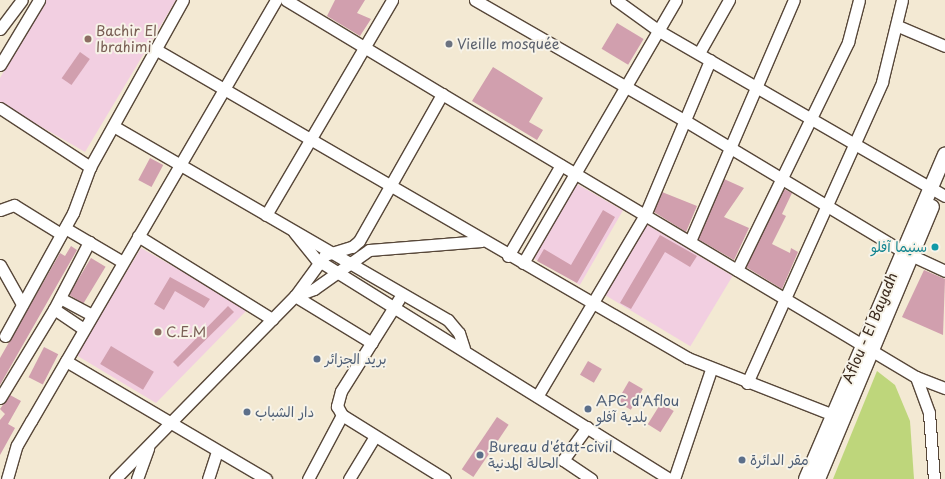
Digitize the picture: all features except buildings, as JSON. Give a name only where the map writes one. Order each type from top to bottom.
[{"type":"main road","name":"Aflou - El Bayadh","points":[[938,192],[945,155]]},
{"type":"main road","name":"Aflou - El Bayadh","points":[[806,479],[838,417],[869,348],[907,253],[945,178]]},
{"type":"main road","name":"Aflou - El Bayadh","points":[[818,479],[838,417]]},
{"type":"street","points":[[0,29],[23,0],[36,4],[2,59]]},
{"type":"street","points":[[2,338],[63,231],[90,166],[115,127],[155,49],[183,0]]},
{"type":"street","points":[[7,479],[17,445],[276,0]]},
{"type":"street","points":[[286,0],[737,270],[788,298],[916,377],[945,388]]},
{"type":"street","points":[[266,215],[310,137],[392,0]]},
{"type":"street","points":[[475,0],[684,120],[907,253],[945,271]]},
{"type":"street","points":[[616,0],[659,31],[757,86],[854,145],[938,192]]},
{"type":"street","points":[[523,263],[627,87],[676,0]]},
{"type":"street","points":[[699,53],[729,0]]},
{"type":"street","points":[[690,241],[732,149],[794,0]]},
{"type":"street","points":[[737,270],[809,118],[848,42],[859,0]]},
{"type":"street","points":[[747,383],[788,298],[826,204],[882,82],[898,26],[902,0]]},
{"type":"street","points":[[898,26],[945,46]]},
{"type":"street","points":[[155,49],[310,137],[391,188],[482,241],[711,370],[838,417]]},
{"type":"street","points":[[538,394],[645,215],[710,60]]},
{"type":"street","points":[[115,479],[296,296],[319,261],[329,252],[356,244],[391,188],[442,94]]},
{"type":"street","points":[[0,108],[90,166]]},
{"type":"street","points":[[115,127],[178,166],[451,322],[464,348]]},
{"type":"street","points":[[508,256],[561,165]]},
{"type":"street","points":[[0,210],[14,204],[63,231],[89,242],[123,262]]},
{"type":"street","points":[[448,244],[454,224]]},
{"type":"street","points":[[294,232],[319,261],[395,305],[538,394],[587,427],[670,479]]},
{"type":"street","points":[[138,236],[272,319]]},
{"type":"street","points":[[296,296],[314,289],[348,262],[376,248],[482,241]]},
{"type":"street","points":[[0,398],[54,309],[89,242]]},
{"type":"street","points":[[0,265],[22,304]]},
{"type":"street","points":[[308,479],[342,415],[338,395],[403,294]]},
{"type":"street","points":[[296,296],[372,342]]},
{"type":"street","points":[[60,298],[92,315]]},
{"type":"street","points":[[54,309],[84,329]]},
{"type":"street","points":[[66,360],[262,478]]},
{"type":"street","points":[[674,479],[711,370]]},
{"type":"street","points":[[916,377],[929,413],[934,479]]},
{"type":"street","points":[[342,415],[445,479]]},
{"type":"street","points":[[587,427],[563,460],[591,479]]},
{"type":"street","points":[[350,479],[375,436]]},
{"type":"street","points":[[137,479],[149,444]]},
{"type":"street","points":[[208,479],[217,451]]},
{"type":"shaded area","name":"Bachir El Ibrahimi","points":[[45,0],[176,0],[85,152],[0,103],[0,78]]},
{"type":"shaded area","points":[[577,184],[623,210],[580,285],[534,258]]},
{"type":"shaded area","points":[[646,224],[733,276],[690,346],[604,294]]},
{"type":"shaded area","name":"C.E.M","points":[[141,248],[248,309],[156,403],[76,355]]},
{"type":"green space","points":[[877,371],[895,385],[910,421],[914,479],[833,479]]},
{"type":"place","name":"Bachir El Ibrahimi","points":[[88,39]]},
{"type":"place","name":"Vieille mosquée","points":[[449,44]]},
{"type":"place","name":"سنيما آفلو","points":[[935,247]]},
{"type":"place","name":"C.E.M","points":[[158,332]]},
{"type":"place","name":"بريد الجزائر","points":[[317,359]]},
{"type":"place","name":"APC d'Aflou بلدية آفلو","points":[[588,409]]},
{"type":"place","name":"دار الشباب","points":[[247,412]]},
{"type":"place","name":"Bureau d'état-civil الحالة المدنية","points":[[480,455]]},
{"type":"place","name":"مقر الدائرة","points":[[742,460]]}]
